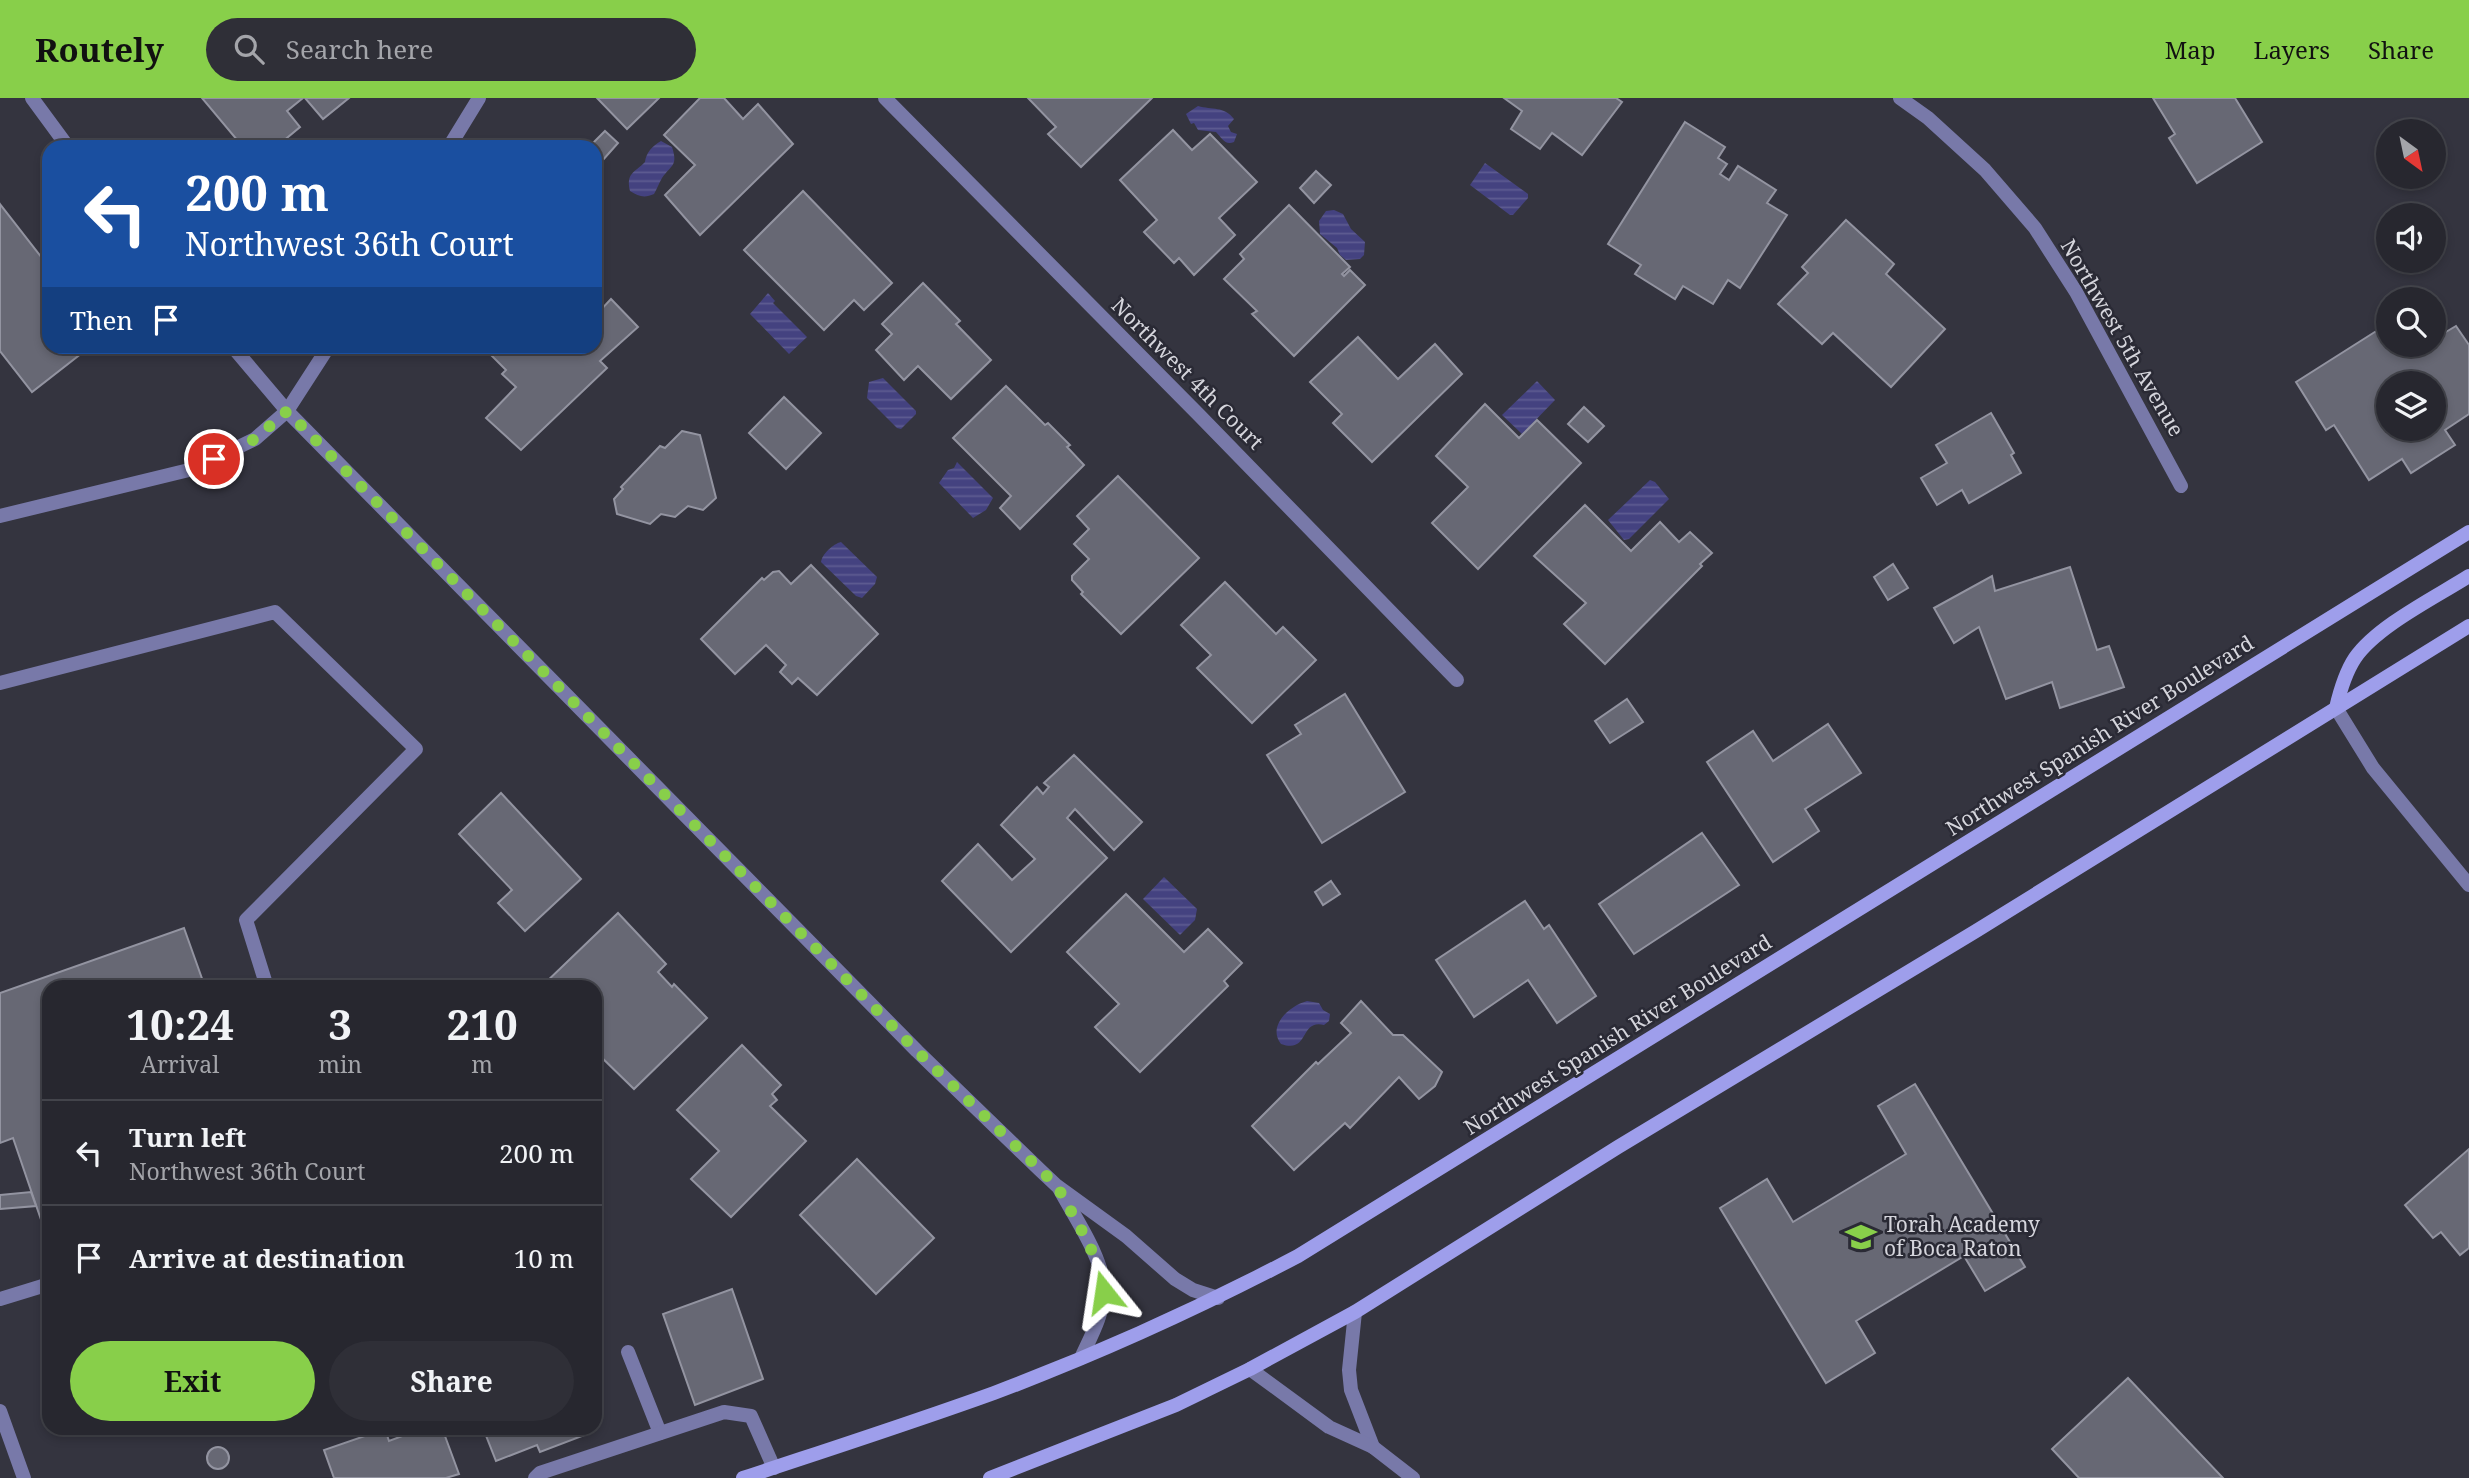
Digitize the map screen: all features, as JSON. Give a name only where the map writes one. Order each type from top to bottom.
[{"type":"main road","name":"Northwest Spanish River Boulevard","points":[[743,1478],[995,1392],[1081,1358],[1218,1298],[1298,1256],[2469,533]]},
{"type":"main road","points":[[2336,708],[2347,671],[2364,646],[2387,628],[2469,576]]},
{"type":"main road","points":[[990,1478],[1163,1410],[1250,1369],[1355,1312],[1618,1147],[1976,931],[2469,626]]},
{"type":"street","points":[[33,98],[63,140]]},
{"type":"street","points":[[453,140],[478,98]]},
{"type":"street","name":"Northwest 4th Court","points":[[886,98],[1457,680]]},
{"type":"street","name":"Northwest 5th Avenue","points":[[1900,98],[1928,118],[1985,170],[2035,228],[2076,292],[2181,486]]},
{"type":"street","points":[[239,354],[287,411],[917,1051],[1057,1186],[1126,1236],[1175,1279],[1193,1290],[1218,1298]]},
{"type":"street","points":[[0,516],[193,469],[255,439],[287,411],[324,354]]},
{"type":"street","points":[[0,683],[275,612],[416,750],[246,920],[265,980]]},
{"type":"street","points":[[2336,708],[2373,768],[2469,885]]},
{"type":"street","points":[[1057,1186],[1087,1240],[1101,1272],[1104,1292],[1081,1358]]},
{"type":"street","points":[[0,1299],[42,1286]]},
{"type":"street","points":[[1355,1312],[1349,1370],[1351,1390],[1373,1447]]},
{"type":"street","points":[[628,1352],[660,1433]]},
{"type":"street","points":[[1250,1369],[1329,1427],[1373,1447],[1413,1478]]},
{"type":"street","points":[[0,1411],[24,1478]]},
{"type":"street","points":[[535,1478],[540,1473],[723,1412],[751,1416],[774,1468]]},
{"type":"shaded area","points":[[1198,106],[1222,110],[1234,119],[1228,126],[1231,132],[1237,134],[1234,142],[1226,142],[1216,132],[1198,130],[1194,123],[1191,124],[1186,114]]},
{"type":"shaded area","points":[[661,141],[672,147],[673,164],[654,194],[636,195],[630,191],[630,177],[645,162],[650,150]]},
{"type":"shaded area","points":[[1485,163],[1528,194],[1528,198],[1513,215],[1470,185]]},
{"type":"shaded area","points":[[1334,210],[1343,214],[1351,229],[1365,242],[1364,255],[1360,259],[1346,260],[1337,248],[1320,234],[1319,221],[1326,211]]},
{"type":"shaded area","points":[[768,293],[775,301],[773,303],[807,337],[789,354],[750,314]]},
{"type":"shaded area","points":[[883,378],[916,411],[901,429],[867,398],[869,382]]},
{"type":"shaded area","points":[[1537,381],[1555,400],[1522,434],[1502,415]]},
{"type":"shaded area","points":[[957,462],[993,498],[986,510],[973,518],[939,483]]},
{"type":"shaded area","points":[[1650,480],[1655,482],[1669,499],[1629,539],[1624,540],[1608,520]]},
{"type":"shaded area","points":[[841,542],[877,577],[875,584],[862,598],[856,596],[821,562],[828,550]]},
{"type":"shaded area","points":[[1164,877],[1197,909],[1195,920],[1180,935],[1143,899]]},
{"type":"shaded area","points":[[1307,1001],[1319,1003],[1323,1010],[1330,1014],[1329,1021],[1324,1025],[1311,1027],[1296,1044],[1281,1044],[1277,1037],[1278,1024],[1293,1007]]},
{"type":"building","points":[[202,98],[303,98],[287,111],[300,127],[284,140],[237,140]]},
{"type":"building","points":[[305,98],[349,98],[323,119]]},
{"type":"building","points":[[597,98],[659,98],[627,129]]},
{"type":"building","points":[[700,98],[724,98],[743,119],[758,104],[793,144],[700,235],[665,195],[695,165],[664,135]]},
{"type":"building","points":[[1028,98],[1152,98],[1081,167],[1048,134],[1056,127]]},
{"type":"building","points":[[1504,98],[1616,98],[1622,102],[1582,155],[1552,133],[1540,149],[1511,129],[1522,111]]},
{"type":"building","points":[[2153,98],[2235,98],[2262,142],[2197,183],[2169,138],[2175,134]]},
{"type":"building","points":[[1685,122],[1725,147],[1718,158],[1727,164],[1720,174],[1729,180],[1738,166],[1776,190],[1767,203],[1787,215],[1740,288],[1728,280],[1713,304],[1683,286],[1675,299],[1635,274],[1641,265],[1608,244]]},
{"type":"building","points":[[1173,130],[1192,150],[1210,134],[1257,182],[1219,218],[1235,235],[1194,275],[1179,258],[1174,263],[1144,232],[1157,220],[1120,180]]},
{"type":"building","points":[[605,131],[618,143],[602,161],[602,140],[596,140]]},
{"type":"building","points":[[1316,171],[1331,185],[1314,203],[1300,188]]},
{"type":"building","points":[[803,191],[892,283],[864,310],[854,300],[824,330],[744,250]]},
{"type":"building","points":[[0,204],[42,258],[42,354],[81,354],[32,392],[0,351]]},
{"type":"building","points":[[1289,205],[1350,267],[1342,274],[1344,276],[1350,270],[1365,285],[1294,356],[1252,314],[1257,311],[1224,279],[1244,259],[1240,254]]},
{"type":"building","points":[[1846,220],[1894,264],[1886,274],[1945,329],[1891,387],[1833,333],[1822,344],[1778,304],[1808,273],[1802,267]]},
{"type":"building","points":[[923,283],[960,321],[956,324],[991,360],[951,399],[918,366],[904,380],[876,350],[892,334],[882,324]]},
{"type":"building","points":[[611,299],[638,327],[600,361],[607,368],[521,450],[486,418],[516,387],[502,374],[506,370],[490,354],[602,354],[602,309]]},
{"type":"building","points":[[2456,326],[2469,345],[2469,414],[2446,429],[2446,371],[2376,371],[2376,441],[2446,441],[2446,432],[2455,445],[2411,473],[2402,459],[2369,480],[2334,425],[2326,430],[2296,382],[2376,331],[2376,357],[2446,357],[2446,332]]},
{"type":"building","points":[[1358,337],[1398,379],[1435,344],[1462,374],[1372,462],[1333,423],[1342,414],[1310,382]]},
{"type":"building","points":[[1006,386],[1045,425],[1048,423],[1070,445],[1067,447],[1084,465],[1020,529],[1000,508],[1011,496],[953,438]]},
{"type":"building","points":[[784,397],[821,433],[786,469],[749,433]]},
{"type":"building","points":[[1485,404],[1519,438],[1537,420],[1581,463],[1478,569],[1432,523],[1468,487],[1436,456]]},
{"type":"building","points":[[1584,407],[1604,426],[1588,442],[1568,424]]},
{"type":"building","points":[[1991,413],[2014,453],[2011,455],[2021,473],[1969,503],[1962,490],[1937,505],[1921,478],[1947,463],[1936,445]]},
{"type":"building","points":[[682,431],[700,435],[716,498],[703,510],[688,506],[675,517],[661,514],[650,524],[617,514],[614,499],[623,489],[621,487],[660,446],[665,448]]},
{"type":"building","points":[[1118,476],[1199,558],[1121,634],[1081,594],[1083,592],[1072,580],[1072,576],[1089,559],[1074,544],[1089,529],[1077,516]]},
{"type":"building","points":[[1585,505],[1631,551],[1660,522],[1679,542],[1690,532],[1712,553],[1605,664],[1564,624],[1586,603],[1534,556]]},
{"type":"building","points":[[1893,564],[1908,588],[1888,600],[1874,577]]},
{"type":"building","points":[[811,565],[878,634],[817,695],[798,678],[792,684],[780,672],[786,665],[766,645],[735,674],[701,639],[762,578],[764,580],[773,572],[779,571],[791,584]]},
{"type":"building","points":[[2070,567],[2097,650],[2109,646],[2124,687],[2060,708],[2052,682],[2006,699],[1979,627],[1954,643],[1934,608],[1992,576],[1995,591]]},
{"type":"building","points":[[1225,582],[1276,634],[1283,627],[1316,660],[1252,723],[1197,668],[1211,655],[1181,625]]},
{"type":"building","points":[[1345,694],[1405,792],[1322,843],[1267,755],[1301,734],[1295,725]]},
{"type":"building","points":[[1627,699],[1643,722],[1610,743],[1595,721]]},
{"type":"building","points":[[1828,724],[1861,773],[1805,809],[1819,831],[1773,862],[1707,762],[1753,731],[1773,761]]},
{"type":"building","points":[[1074,755],[1142,822],[1114,850],[1075,809],[1067,818],[1107,858],[1011,952],[942,881],[978,844],[1012,880],[1035,859],[1001,825],[1037,787],[1043,794],[1049,787],[1044,783]]},
{"type":"building","points":[[501,793],[581,879],[525,931],[498,903],[512,890],[459,834]]},
{"type":"building","points":[[1702,833],[1739,885],[1634,954],[1599,904]]},
{"type":"building","points":[[1331,881],[1340,894],[1323,905],[1315,892]]},
{"type":"building","points":[[1126,894],[1184,952],[1208,929],[1242,963],[1224,981],[1228,986],[1140,1072],[1095,1027],[1119,1004],[1067,952]]},
{"type":"building","points":[[1525,901],[1544,929],[1549,925],[1596,996],[1557,1023],[1528,980],[1474,1017],[1436,960]]},
{"type":"building","points":[[618,913],[666,964],[658,972],[672,987],[674,984],[707,1018],[634,1089],[602,1058],[602,980],[548,980]]},
{"type":"building","points":[[184,928],[203,980],[42,980],[42,1223],[13,1138],[0,1143],[0,993]]},
{"type":"building","points":[[1361,1001],[1393,1035],[1403,1035],[1442,1072],[1435,1086],[1419,1099],[1399,1077],[1350,1128],[1345,1123],[1294,1170],[1252,1126],[1316,1062],[1318,1064],[1351,1033],[1341,1023]]},
{"type":"building","points":[[742,1045],[781,1085],[772,1094],[777,1100],[770,1106],[806,1141],[731,1217],[691,1179],[719,1151],[677,1110]]},
{"type":"building","points":[[1915,1084],[2025,1267],[1985,1291],[1964,1256],[1856,1321],[1875,1353],[1826,1383],[1720,1208],[1767,1179],[1793,1222],[1906,1154],[1878,1106]]},
{"type":"building","points":[[2469,1149],[2469,1248],[2460,1255],[2441,1232],[2433,1238],[2405,1205]]},
{"type":"building","points":[[857,1159],[934,1238],[876,1294],[800,1215]]},
{"type":"building","points":[[31,1192],[36,1206],[0,1209],[0,1195]]},
{"type":"building","points":[[732,1289],[763,1379],[695,1405],[663,1314]]},
{"type":"building","points":[[2128,1378],[2223,1478],[2079,1478],[2052,1449]]},
{"type":"building","points":[[368,1435],[387,1435],[389,1441],[405,1435],[445,1435],[459,1474],[446,1478],[334,1478],[324,1450]]},
{"type":"building","points":[[486,1435],[585,1435],[540,1452],[537,1445],[496,1461]]},
{"type":"building","points":[[214,1447],[222,1447],[229,1454],[229,1462],[222,1469],[214,1469],[207,1462],[207,1454]]},
{"type":"place","name":"Torah Academy of Boca Raton","points":[[1861,1237]]},
{"type":"route","points":[[214,459],[255,439],[287,411],[917,1051],[1057,1186],[1087,1240],[1101,1272],[1104,1292]]}]
